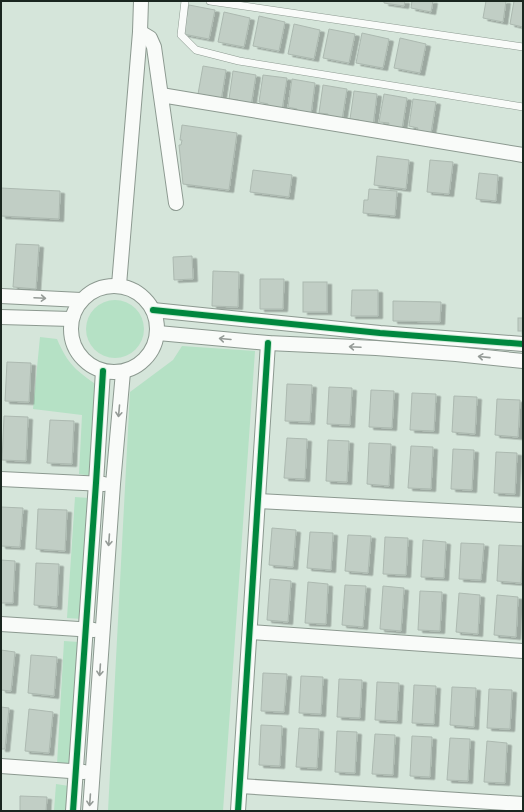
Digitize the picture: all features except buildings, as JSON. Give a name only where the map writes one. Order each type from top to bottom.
[{"type":"street","points":[[119,285],[140,32],[141,1]]},
{"type":"street","points":[[140,32],[150,38],[154,47],[176,203]]},
{"type":"street","points":[[161,95],[523,155]]},
{"type":"street","points":[[119,285],[133,289],[145,298],[153,310],[158,333],[152,351],[140,364],[123,372],[103,371],[84,360],[72,341],[71,319],[81,300],[92,291],[105,286],[119,285]]},
{"type":"street","points":[[1,296],[81,300]]},
{"type":"street","points":[[153,310],[380,333],[523,344]]},
{"type":"street","points":[[1,317],[71,319]]},
{"type":"street","points":[[158,333],[268,343],[376,348],[456,354],[523,361]]},
{"type":"street","points":[[238,811],[268,343]]},
{"type":"street","points":[[73,811],[103,371]]},
{"type":"street","points":[[90,811],[102,630],[123,372]]},
{"type":"street","points":[[1,479],[113,484]]},
{"type":"street","points":[[258,501],[523,515]]},
{"type":"street","points":[[1,624],[102,630]]},
{"type":"street","points":[[250,632],[523,651]]},
{"type":"street","points":[[1,766],[92,772]]},
{"type":"street","points":[[240,786],[523,804]]},
{"type":"lane","points":[[185,1],[181,35],[196,50],[239,61],[523,107]]},
{"type":"lane","points":[[210,1],[523,47]]},
{"type":"green space","points":[[115,300],[126,302],[139,313],[142,318],[144,329],[142,340],[131,353],[126,356],[115,358],[104,356],[91,345],[88,340],[86,329],[88,318],[99,305],[104,302]]},
{"type":"green space","points":[[40,337],[57,339],[65,355],[73,366],[98,386],[92,476],[79,474],[82,415],[33,409]]},
{"type":"green space","points":[[182,346],[255,351],[223,811],[108,811],[130,392],[173,360]]},
{"type":"green space","points":[[75,497],[89,498],[82,619],[67,618]]},
{"type":"green space","points":[[64,641],[79,642],[72,764],[57,764]]},
{"type":"green space","points":[[56,784],[69,786],[67,811],[54,811]]},
{"type":"cycle path","points":[[153,310],[380,333],[523,344]]},
{"type":"cycle path","points":[[238,811],[268,343]]},
{"type":"cycle path","points":[[73,811],[103,371]]}]
